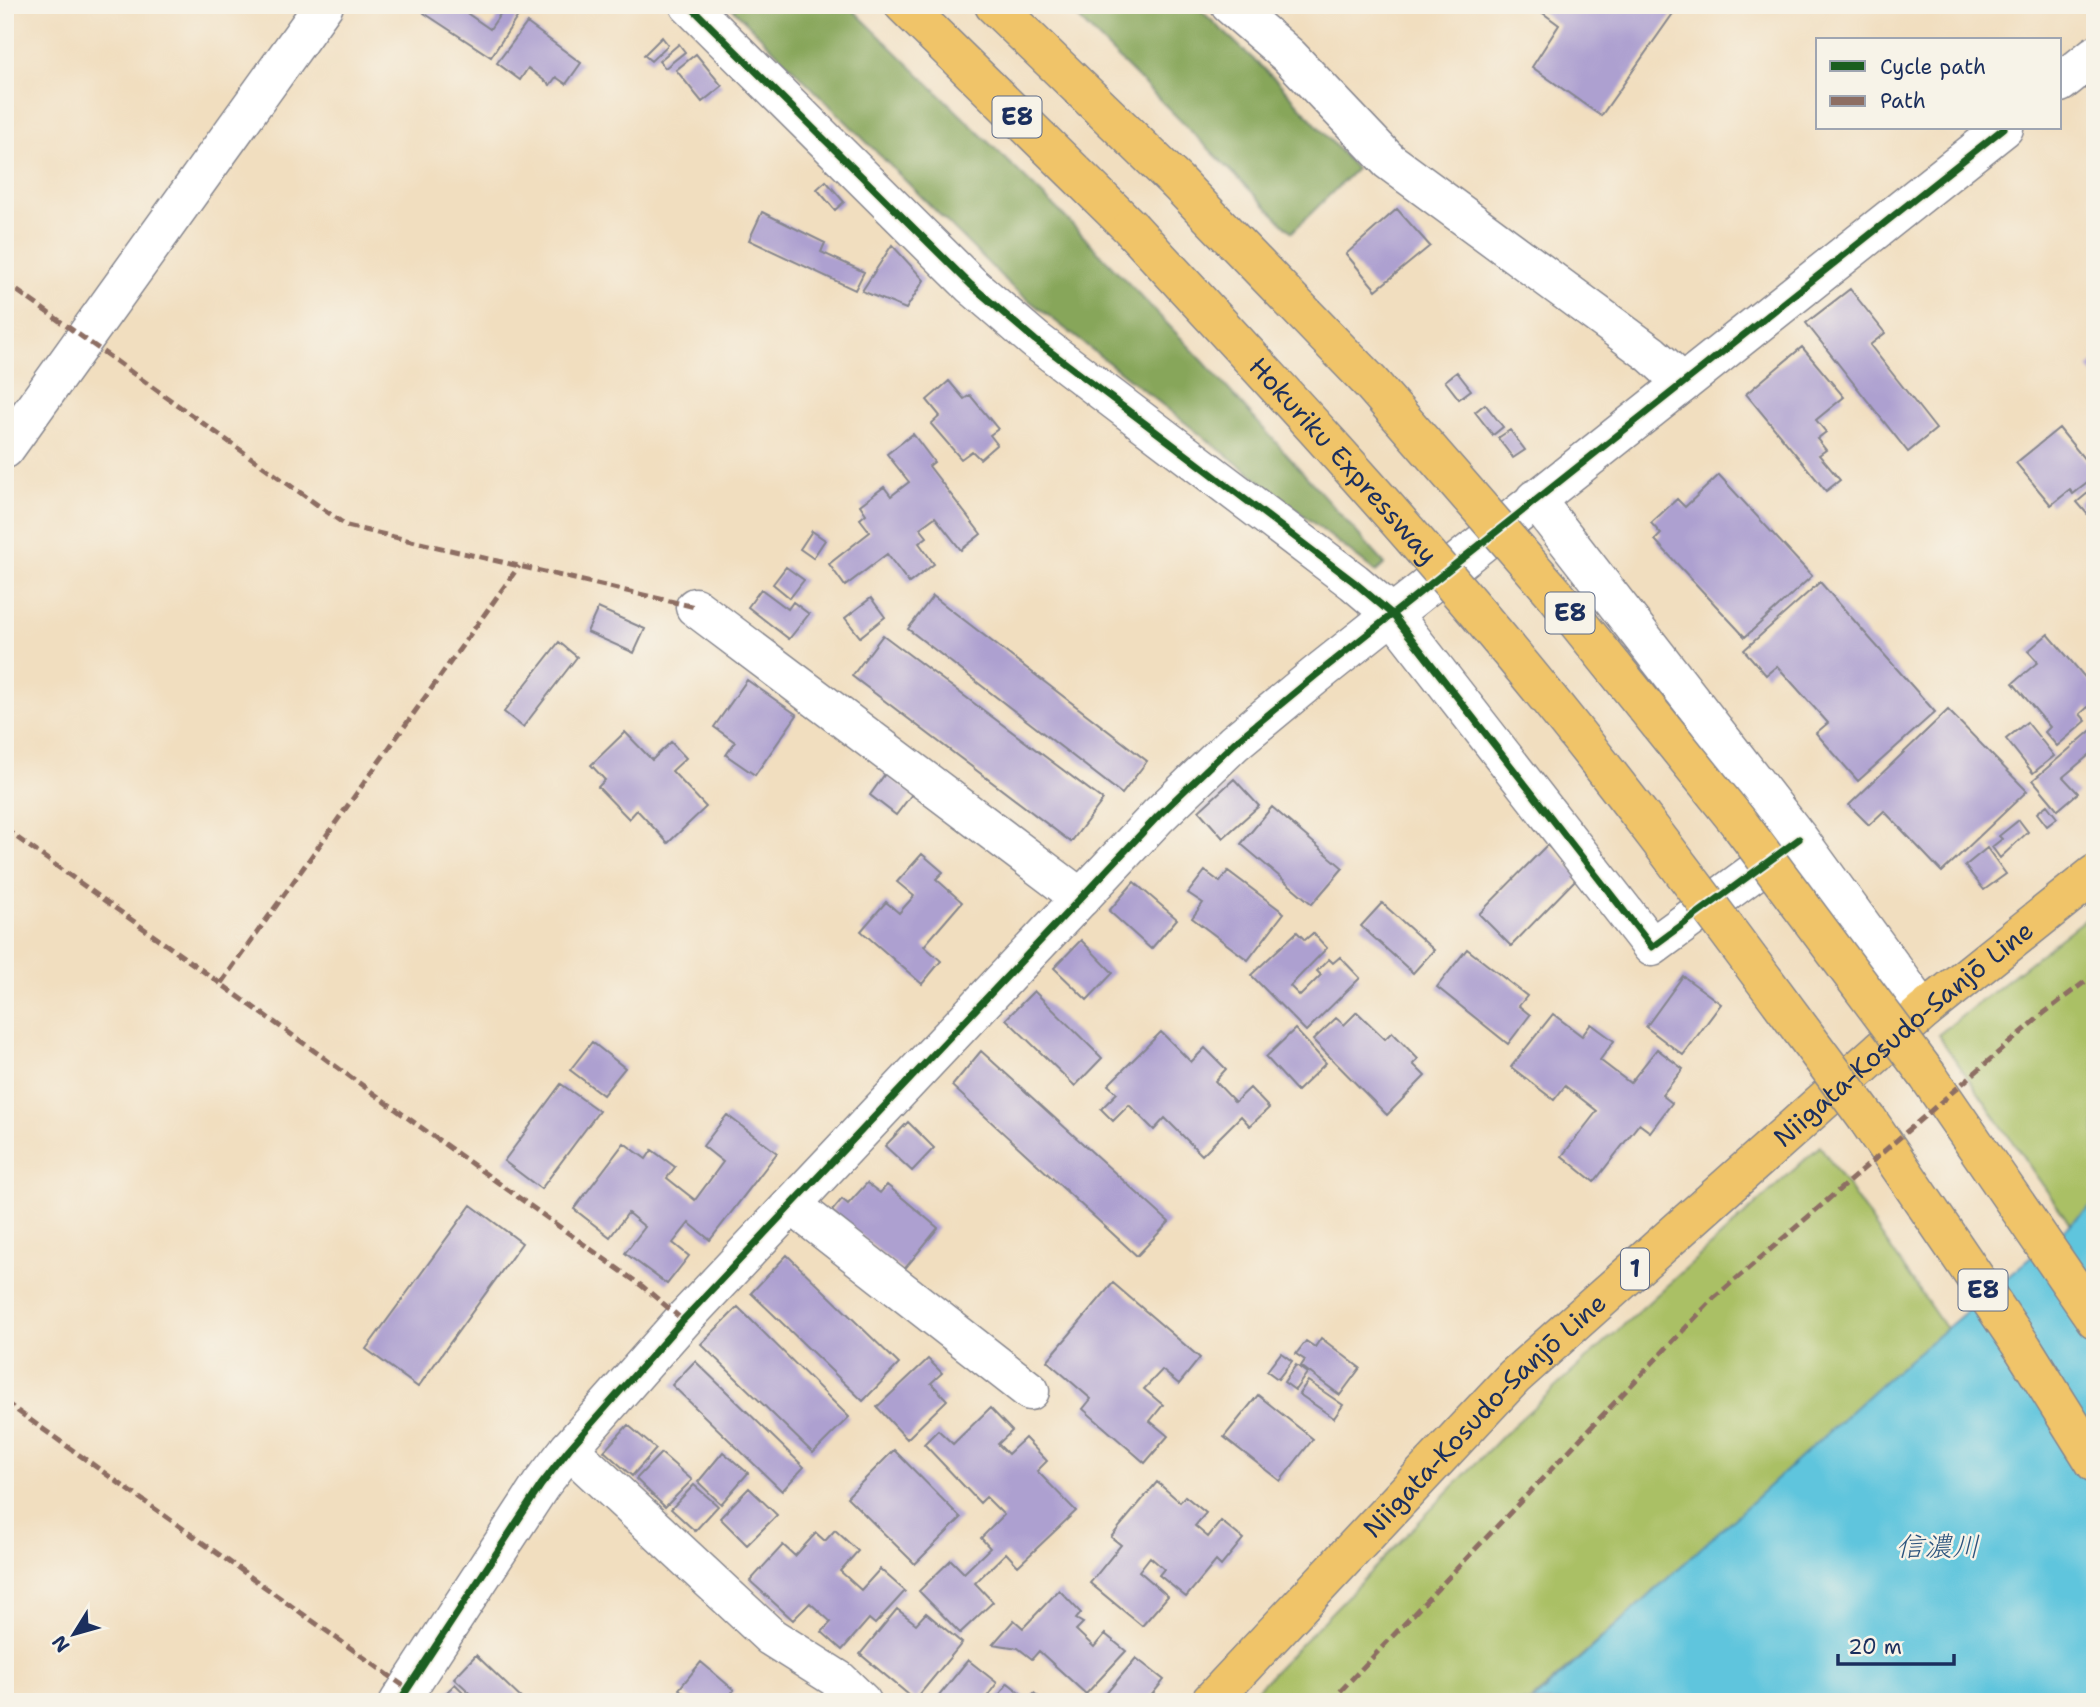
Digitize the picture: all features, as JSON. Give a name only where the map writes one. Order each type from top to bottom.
[{"type":"main road","name":"Hokuriku Expressway","points":[[904,5],[1131,228],[1310,421],[1496,636],[1678,864],[1868,1120],[2023,1348],[2095,1464]]},
{"type":"main road","name":"E8","points":[[994,5],[1176,181],[1371,383],[1554,593],[1747,834],[1927,1076],[2095,1319]]},
{"type":"main road","name":"Niigata-Kosudo-Sanjō Line","points":[[1210,1702],[1514,1377],[1924,1011],[2095,874]]},
{"type":"street","points":[[5,449],[324,5]]},
{"type":"street","points":[[689,5],[971,285],[1035,340],[1354,582],[1393,615],[1652,947],[1799,839]]},
{"type":"street","points":[[1230,5],[1289,56],[1389,161],[1651,354],[1683,383]]},
{"type":"street","points":[[2062,81],[2095,55]]},
{"type":"street","points":[[399,1702],[541,1485],[569,1448],[683,1320],[1158,816],[1234,743],[1535,499],[2001,130]]},
{"type":"street","points":[[1535,499],[1799,839],[1924,1011]]},
{"type":"street","points":[[695,607],[1081,898]]},
{"type":"street","points":[[792,1205],[1030,1391]]},
{"type":"street","points":[[569,1448],[771,1637],[839,1680],[862,1702]]},
{"type":"green space","points":[[729,5],[848,5],[1063,215],[1202,360],[1385,564],[1376,572],[1012,287]]},
{"type":"green space","points":[[1065,5],[1195,5],[1279,83],[1356,169],[1292,232]]},
{"type":"green space","points":[[2095,911],[2095,1203],[2070,1224],[1938,1035]]},
{"type":"green space","points":[[1820,1146],[1946,1329],[1530,1702],[1245,1702],[1502,1436]]},
{"type":"water","name":"信濃川","points":[[2095,1203],[2095,1702],[1532,1702],[1883,1382]]},
{"type":"building","points":[[429,5],[455,5],[490,29],[505,7],[518,16],[491,57],[424,13]]},
{"type":"building","points":[[1532,5],[1679,5],[1601,116],[1532,67],[1559,25]]},
{"type":"building","points":[[527,23],[581,63],[566,84],[556,77],[550,85],[528,68],[520,80],[497,63]]},
{"type":"building","points":[[662,37],[668,45],[651,61],[644,55]]},
{"type":"building","points":[[679,44],[685,52],[665,68],[659,61]]},
{"type":"building","points":[[696,54],[722,86],[702,102],[676,70]]},
{"type":"building","points":[[826,181],[844,202],[835,210],[817,189]]},
{"type":"building","points":[[1397,209],[1430,246],[1376,290],[1346,254]]},
{"type":"building","points":[[762,212],[825,243],[821,252],[864,272],[855,290],[749,240]]},
{"type":"building","points":[[892,245],[924,280],[906,309],[862,291]]},
{"type":"building","points":[[1850,289],[1885,333],[1870,345],[1936,429],[1908,452],[1806,323]]},
{"type":"building","points":[[1802,347],[1844,397],[1816,420],[1826,432],[1817,439],[1826,450],[1819,455],[1840,480],[1826,491],[1746,394]]},
{"type":"building","points":[[2095,362],[2095,376],[2088,368]]},
{"type":"building","points":[[1457,372],[1471,390],[1459,399],[1445,381]]},
{"type":"building","points":[[949,381],[964,399],[970,395],[998,429],[990,435],[997,444],[980,459],[972,451],[961,459],[931,424],[940,416],[927,400]]},
{"type":"building","points":[[1485,404],[1503,427],[1493,435],[1475,412]]},
{"type":"building","points":[[2059,428],[2095,472],[2095,477],[2073,494],[2070,490],[2051,505],[2016,463]]},
{"type":"building","points":[[1510,430],[1525,450],[1513,458],[1498,438]]},
{"type":"building","points":[[913,434],[934,462],[929,466],[981,534],[961,550],[935,517],[920,528],[927,537],[919,543],[934,564],[909,583],[887,554],[845,586],[829,564],[870,532],[860,519],[866,514],[860,505],[884,487],[891,496],[909,482],[887,454]]},
{"type":"building","points":[[1719,475],[1812,576],[1745,637],[1655,540],[1661,534],[1651,523],[1677,499],[1685,507]]},
{"type":"building","points":[[2095,487],[2095,523],[2077,502]]},
{"type":"building","points":[[812,531],[825,540],[813,558],[800,549]]},
{"type":"building","points":[[786,567],[804,580],[790,598],[773,584]]},
{"type":"building","points":[[1820,582],[1935,712],[1858,781],[1816,733],[1828,723],[1777,666],[1766,675],[1744,650]]},
{"type":"building","points":[[761,589],[788,609],[793,602],[809,614],[789,639],[748,607]]},
{"type":"building","points":[[933,596],[1147,761],[1122,794],[908,629]]},
{"type":"building","points":[[871,598],[885,617],[860,637],[845,618]]},
{"type":"building","points":[[598,608],[645,629],[634,653],[587,632]]},
{"type":"building","points":[[2048,634],[2095,689],[2095,709],[2092,712],[2088,707],[2080,714],[2086,721],[2057,746],[2045,732],[2050,727],[2013,683],[2038,662],[2028,651]]},
{"type":"building","points":[[883,635],[1103,800],[1071,842],[852,676]]},
{"type":"building","points":[[559,642],[577,657],[523,727],[504,712]]},
{"type":"building","points":[[747,680],[797,715],[755,775],[726,755],[735,742],[714,727]]},
{"type":"building","points":[[1948,710],[2027,791],[1942,872],[1884,811],[1869,825],[1849,805]]},
{"type":"building","points":[[2027,722],[2054,756],[2033,773],[2006,739]]},
{"type":"building","points":[[2095,727],[2095,750],[2063,777],[2078,793],[2058,810],[2033,780]]},
{"type":"building","points":[[625,732],[652,760],[671,742],[686,758],[672,771],[706,807],[668,843],[637,810],[629,819],[598,787],[605,780],[591,765]]},
{"type":"building","points":[[885,774],[912,794],[896,815],[870,795]]},
{"type":"building","points":[[1234,779],[1259,806],[1223,838],[1199,811]]},
{"type":"building","points":[[2047,805],[2057,818],[2047,826],[2037,813]]},
{"type":"building","points":[[1272,807],[1343,868],[1312,904],[1241,844]]},
{"type":"building","points":[[2019,820],[2028,832],[2000,858],[1992,847],[2002,839],[1999,836]]},
{"type":"building","points":[[1547,845],[1579,876],[1511,946],[1479,914]]},
{"type":"building","points":[[1987,848],[2006,874],[1984,890],[1965,866]]},
{"type":"building","points":[[922,854],[943,872],[936,879],[962,902],[924,946],[941,961],[922,984],[861,931],[886,902],[899,913],[914,896],[897,882]]},
{"type":"building","points":[[1205,871],[1220,882],[1228,871],[1284,913],[1248,960],[1192,918],[1203,903],[1188,893]]},
{"type":"building","points":[[1134,882],[1177,919],[1151,949],[1109,911]]},
{"type":"building","points":[[1382,903],[1434,950],[1413,973],[1361,926]]},
{"type":"building","points":[[1297,932],[1305,940],[1313,933],[1327,948],[1290,986],[1300,996],[1321,975],[1317,971],[1329,959],[1333,963],[1340,957],[1360,978],[1306,1031],[1251,975]]},
{"type":"building","points":[[1081,940],[1113,973],[1087,1000],[1054,968]]},
{"type":"building","points":[[1467,949],[1527,996],[1519,1006],[1530,1015],[1508,1044],[1437,987]]},
{"type":"building","points":[[1683,976],[1721,1004],[1683,1055],[1646,1027]]},
{"type":"building","points":[[1034,991],[1102,1058],[1075,1086],[1006,1019]]},
{"type":"building","points":[[1357,1012],[1385,1039],[1392,1032],[1418,1059],[1413,1064],[1425,1076],[1387,1115],[1313,1040],[1336,1018],[1344,1025]]},
{"type":"building","points":[[1553,1014],[1582,1036],[1591,1024],[1614,1041],[1600,1060],[1630,1083],[1657,1049],[1683,1069],[1662,1095],[1672,1103],[1650,1132],[1639,1124],[1594,1182],[1562,1156],[1597,1111],[1565,1086],[1554,1100],[1511,1067]]},
{"type":"building","points":[[1295,1029],[1326,1063],[1297,1091],[1266,1057]]},
{"type":"building","points":[[1161,1032],[1191,1062],[1205,1048],[1226,1069],[1215,1081],[1235,1102],[1250,1088],[1269,1108],[1250,1126],[1241,1116],[1202,1155],[1165,1118],[1154,1130],[1129,1105],[1113,1121],[1101,1109],[1117,1093],[1108,1085]]},
{"type":"building","points":[[592,1042],[625,1068],[603,1095],[570,1070]]},
{"type":"building","points":[[981,1051],[1169,1222],[1137,1256],[952,1086]]},
{"type":"building","points":[[561,1084],[599,1111],[541,1189],[504,1161]]},
{"type":"building","points":[[727,1115],[777,1153],[710,1240],[689,1223],[673,1243],[689,1256],[667,1284],[625,1253],[645,1227],[628,1213],[610,1237],[574,1209],[624,1143],[646,1159],[652,1150],[675,1167],[667,1178],[695,1200],[723,1162],[703,1146]]},
{"type":"building","points":[[908,1122],[934,1148],[912,1171],[885,1146]]},
{"type":"building","points":[[867,1183],[880,1193],[887,1185],[938,1228],[903,1271],[832,1211],[842,1199],[848,1204]]},
{"type":"building","points":[[471,1205],[522,1243],[418,1387],[366,1349]]},
{"type":"building","points":[[787,1255],[899,1364],[863,1401],[751,1293]]},
{"type":"building","points":[[1113,1283],[1200,1358],[1179,1384],[1162,1370],[1144,1389],[1163,1405],[1150,1421],[1168,1436],[1145,1463],[1083,1409],[1091,1399],[1047,1361]]},
{"type":"building","points":[[738,1307],[849,1417],[813,1453],[701,1344]]},
{"type":"building","points":[[1321,1338],[1360,1368],[1340,1395],[1301,1366],[1305,1360],[1296,1354],[1306,1341],[1315,1347]]},
{"type":"building","points":[[1281,1353],[1292,1361],[1278,1379],[1267,1371]]},
{"type":"building","points":[[928,1359],[942,1373],[931,1383],[947,1400],[907,1439],[877,1407]]},
{"type":"building","points":[[695,1361],[804,1467],[782,1491],[672,1385]]},
{"type":"building","points":[[1296,1365],[1307,1373],[1295,1390],[1284,1382]]},
{"type":"building","points":[[1308,1381],[1343,1405],[1334,1418],[1299,1394]]},
{"type":"building","points":[[1258,1395],[1313,1439],[1280,1481],[1224,1437]]},
{"type":"building","points":[[990,1408],[1012,1431],[998,1444],[1008,1454],[1025,1438],[1047,1461],[1037,1471],[1076,1511],[1018,1566],[1006,1553],[975,1583],[993,1602],[960,1633],[919,1591],[951,1560],[964,1573],[990,1548],[981,1538],[1004,1515],[986,1497],[980,1503],[924,1444],[938,1430],[953,1444]]},
{"type":"building","points":[[628,1425],[656,1449],[632,1476],[604,1451]]},
{"type":"building","points":[[894,1450],[961,1518],[915,1564],[847,1497]]},
{"type":"building","points":[[723,1452],[748,1473],[721,1504],[698,1482]]},
{"type":"building","points":[[661,1453],[692,1480],[665,1507],[636,1479]]},
{"type":"building","points":[[1157,1482],[1180,1502],[1185,1496],[1206,1513],[1195,1526],[1208,1537],[1221,1521],[1243,1539],[1221,1566],[1216,1561],[1186,1597],[1159,1575],[1164,1569],[1150,1557],[1139,1571],[1168,1596],[1142,1626],[1090,1583],[1121,1545],[1111,1537]]},
{"type":"building","points":[[694,1485],[718,1506],[695,1531],[671,1509]]},
{"type":"building","points":[[749,1488],[777,1515],[747,1545],[720,1518]]},
{"type":"building","points":[[835,1530],[858,1551],[840,1571],[861,1590],[880,1569],[905,1591],[875,1624],[869,1619],[842,1650],[822,1632],[831,1622],[810,1603],[793,1620],[750,1581],[783,1545],[795,1556],[816,1533],[825,1541]]},
{"type":"building","points":[[1059,1590],[1081,1613],[1076,1619],[1083,1623],[1076,1630],[1094,1647],[1105,1634],[1126,1651],[1086,1694],[1039,1651],[1032,1659],[1018,1648],[993,1644],[1014,1620],[1023,1628]]},
{"type":"building","points":[[897,1609],[916,1624],[926,1613],[962,1643],[915,1700],[860,1654]]},
{"type":"building","points":[[476,1655],[525,1702],[480,1702],[454,1678]]},
{"type":"building","points":[[1136,1658],[1164,1680],[1146,1702],[1099,1702]]},
{"type":"building","points":[[968,1660],[997,1683],[983,1702],[934,1702]]},
{"type":"building","points":[[701,1662],[734,1690],[724,1702],[695,1702],[679,1689]]},
{"type":"building","points":[[1008,1683],[1029,1700],[1034,1693],[1045,1702],[994,1702]]},
{"type":"building","points":[[455,1684],[473,1702],[437,1702]]},
{"type":"marked path","points":[[5,282],[347,526],[695,607]]},
{"type":"marked path","points":[[221,983],[519,566]]},
{"type":"marked path","points":[[5,829],[642,1286],[683,1320]]},
{"type":"marked path","points":[[1330,1702],[1714,1298],[2044,1013],[2095,974]]},
{"type":"marked path","points":[[5,1402],[408,1689]]},
{"type":"cycle path","points":[[689,5],[971,285],[1035,340],[1354,582],[1393,615],[1652,947],[1799,839]]},
{"type":"cycle path","points":[[399,1702],[541,1485],[569,1449],[683,1320],[1158,816],[1234,743],[1316,675],[2001,130]]}]
